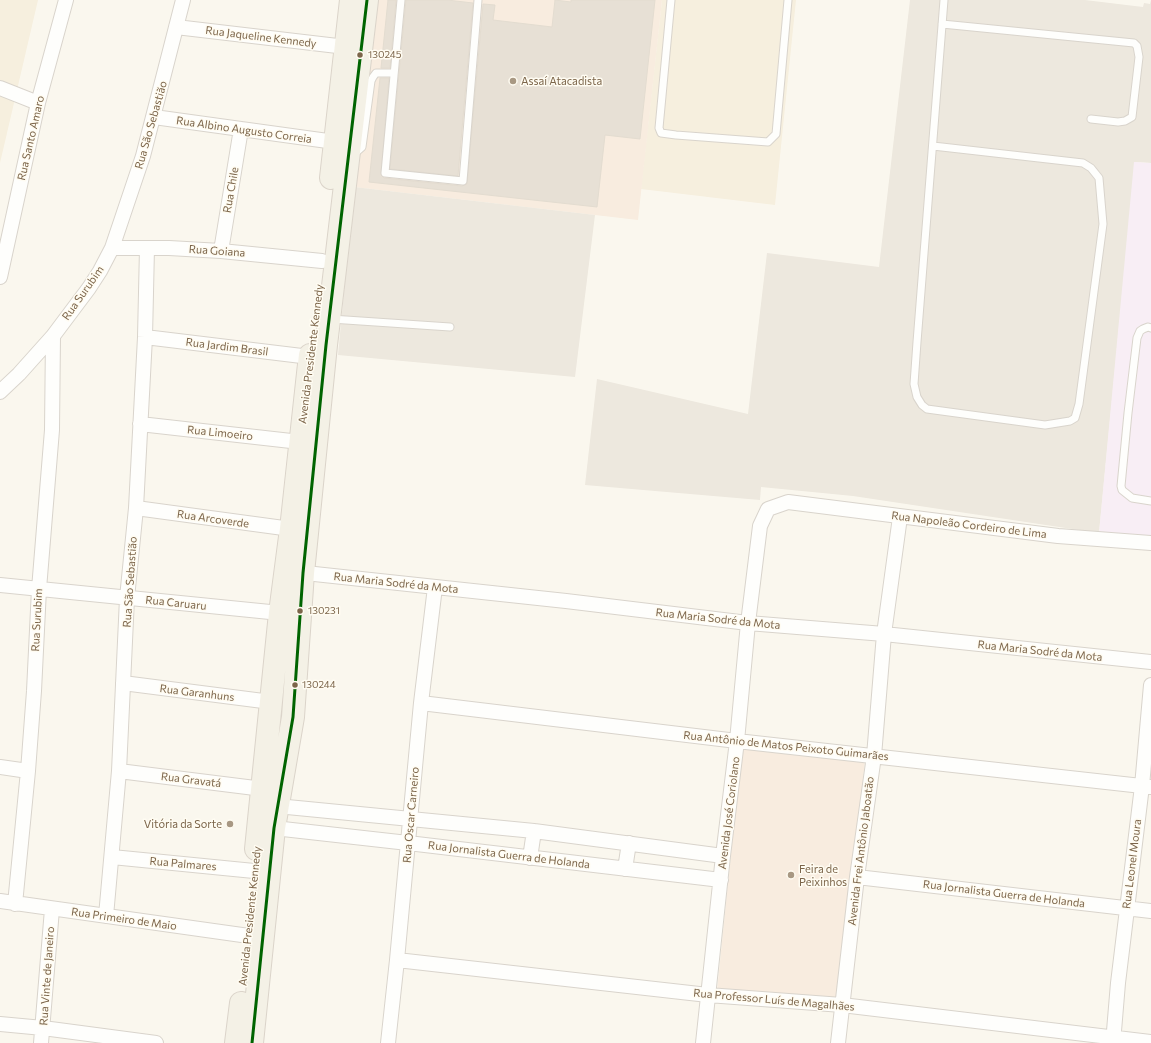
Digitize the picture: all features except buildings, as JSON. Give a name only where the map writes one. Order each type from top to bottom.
[{"type":"main road","name":"Avenida Presidente Kennedy","points":[[236,1043],[249,936],[254,871],[279,710],[295,631],[294,572],[291,529],[351,0]]},
{"type":"main road","name":"Avenida Presidente Kennedy","points":[[252,1043],[277,806],[280,613],[294,572],[329,319],[367,0]]},
{"type":"street","name":"Rua Santo Amaro","points":[[0,277],[38,103],[64,0]]},
{"type":"street","name":"Rua São Sebastião","points":[[112,248],[143,156],[154,118],[183,0]]},
{"type":"street","name":"Rua Jaqueline Kennedy","points":[[176,27],[346,47]]},
{"type":"street","points":[[0,88],[38,103]]},
{"type":"street","name":"Rua Albino Augusto Correia","points":[[154,118],[335,142]]},
{"type":"street","name":"Rua Chile","points":[[221,251],[242,129]]},
{"type":"street","name":"Rua Goiana","points":[[112,248],[221,251],[322,261]]},
{"type":"street","name":"Rua Surubim","points":[[0,392],[19,374],[52,336],[89,288],[112,248]]},
{"type":"street","name":"Rua São Sebastião","points":[[106,916],[119,771],[127,598],[136,508],[148,248]]},
{"type":"street","name":"Rua Surubim","points":[[15,904],[28,771],[39,589],[52,430],[52,336]]},
{"type":"street","name":"Rua Jardim Brasil","points":[[145,338],[310,357]]},
{"type":"street","name":"Rua Limoeiro","points":[[140,424],[300,442]]},
{"type":"street","name":"Rua Napoleão Cordeiro de Lima","points":[[788,502],[1058,536],[1151,543]]},
{"type":"street","name":"Avenida José Coriolano","points":[[703,1043],[737,741],[748,623],[760,526],[768,509],[788,502]]},
{"type":"street","name":"Rua Arcoverde","points":[[136,508],[291,529]]},
{"type":"street","name":"Avenida Frei Antônio Jaboatão","points":[[838,1043],[857,877],[874,756],[884,634],[900,516]]},
{"type":"street","name":"Rua Maria Sodré da Mota","points":[[294,572],[566,601],[748,623],[884,634],[1151,662]]},
{"type":"street","name":"Rua Caruaru","points":[[0,585],[280,613]]},
{"type":"street","name":"Rua Oscar Carneiro","points":[[388,1043],[435,587]]},
{"type":"street","name":"Rua Garanhuns","points":[[123,683],[279,710]]},
{"type":"street","name":"Rua Leonel Moura","points":[[1114,1041],[1127,908],[1146,787],[1151,685]]},
{"type":"street","name":"Rua Antônio de Matos Peixoto Guimarães","points":[[422,703],[737,741],[1146,787]]},
{"type":"street","points":[[0,767],[28,771]]},
{"type":"street","name":"Rua Gravatá","points":[[119,771],[267,783]]},
{"type":"street","points":[[277,806],[534,831],[723,856]]},
{"type":"street","name":"Rua Jornalista Guerra de Holanda","points":[[274,828],[721,880]]},
{"type":"street","points":[[530,858],[534,831]]},
{"type":"street","points":[[625,869],[629,843]]},
{"type":"street","name":"Rua Palmares","points":[[112,857],[254,871]]},
{"type":"street","name":"Rua Jornalista Guerra de Holanda","points":[[857,877],[1151,911]]},
{"type":"street","name":"Rua Primeiro de Maio","points":[[0,901],[249,936]]},
{"type":"street","name":"Rua Vinte de Janeiro","points":[[41,1043],[52,909]]},
{"type":"street","name":"Rua Professor Luís de Magalhães","points":[[397,960],[708,995],[842,1005],[1114,1041],[1151,1042]]},
{"type":"street","points":[[0,1024],[43,1028],[156,1043]]},
{"type":"lane","points":[[400,0],[385,173],[463,181],[478,0]]},
{"type":"lane","points":[[671,0],[659,128],[661,132],[676,135],[768,142],[776,134],[788,0]]},
{"type":"lane","points":[[933,146],[1083,163],[1091,168],[1099,178],[1103,224],[1079,404],[1075,418],[1070,421],[1045,425],[927,409],[922,405],[917,397],[914,384],[925,222],[933,146],[944,0]]},
{"type":"lane","points":[[942,24],[1134,43],[1137,46],[1139,57],[1132,116],[1125,121],[1118,122],[1091,119]]},
{"type":"lane","points":[[348,159],[362,147],[371,81],[373,76],[376,74],[393,73]]},
{"type":"lane","points":[[329,319],[450,327]]},
{"type":"lane","points":[[1151,328],[1148,327],[1140,331],[1137,338],[1121,486],[1122,490],[1132,498],[1151,501]]},
{"type":"shaded area","points":[[0,0],[38,0],[0,163]]},
{"type":"shaded area","name":"Assaí Atacadista","points":[[375,0],[662,0],[638,220],[354,187]]},
{"type":"shaded area","points":[[662,0],[796,0],[775,205],[641,189]]},
{"type":"shaded area","points":[[910,0],[1085,0],[1143,7],[1144,3],[1150,4],[1151,0],[1151,163],[1135,162],[1099,533],[853,496],[761,487],[760,500],[585,485],[597,379],[748,414],[767,253],[879,267]]},
{"type":"shaded area","points":[[1134,162],[1151,163],[1151,538],[1099,533]]},
{"type":"shaded area","points":[[354,187],[595,215],[575,377],[338,355]]},
{"type":"shaded area","name":"Feira de Peixinhos","points":[[742,747],[865,760],[840,1004],[717,991]]},
{"type":"transit line","points":[[252,1043],[274,828],[293,717],[303,573],[326,345],[367,0]]},
{"type":"place","name":"130245","points":[[360,55]]},
{"type":"place","name":"Assaí Atacadista","points":[[513,81]]},
{"type":"place","name":"130231","points":[[300,611]]},
{"type":"place","name":"130244","points":[[295,685]]},
{"type":"place","name":"Vitória da Sorte","points":[[230,824]]},
{"type":"place","name":"Feira de Peixinhos","points":[[791,875]]}]
